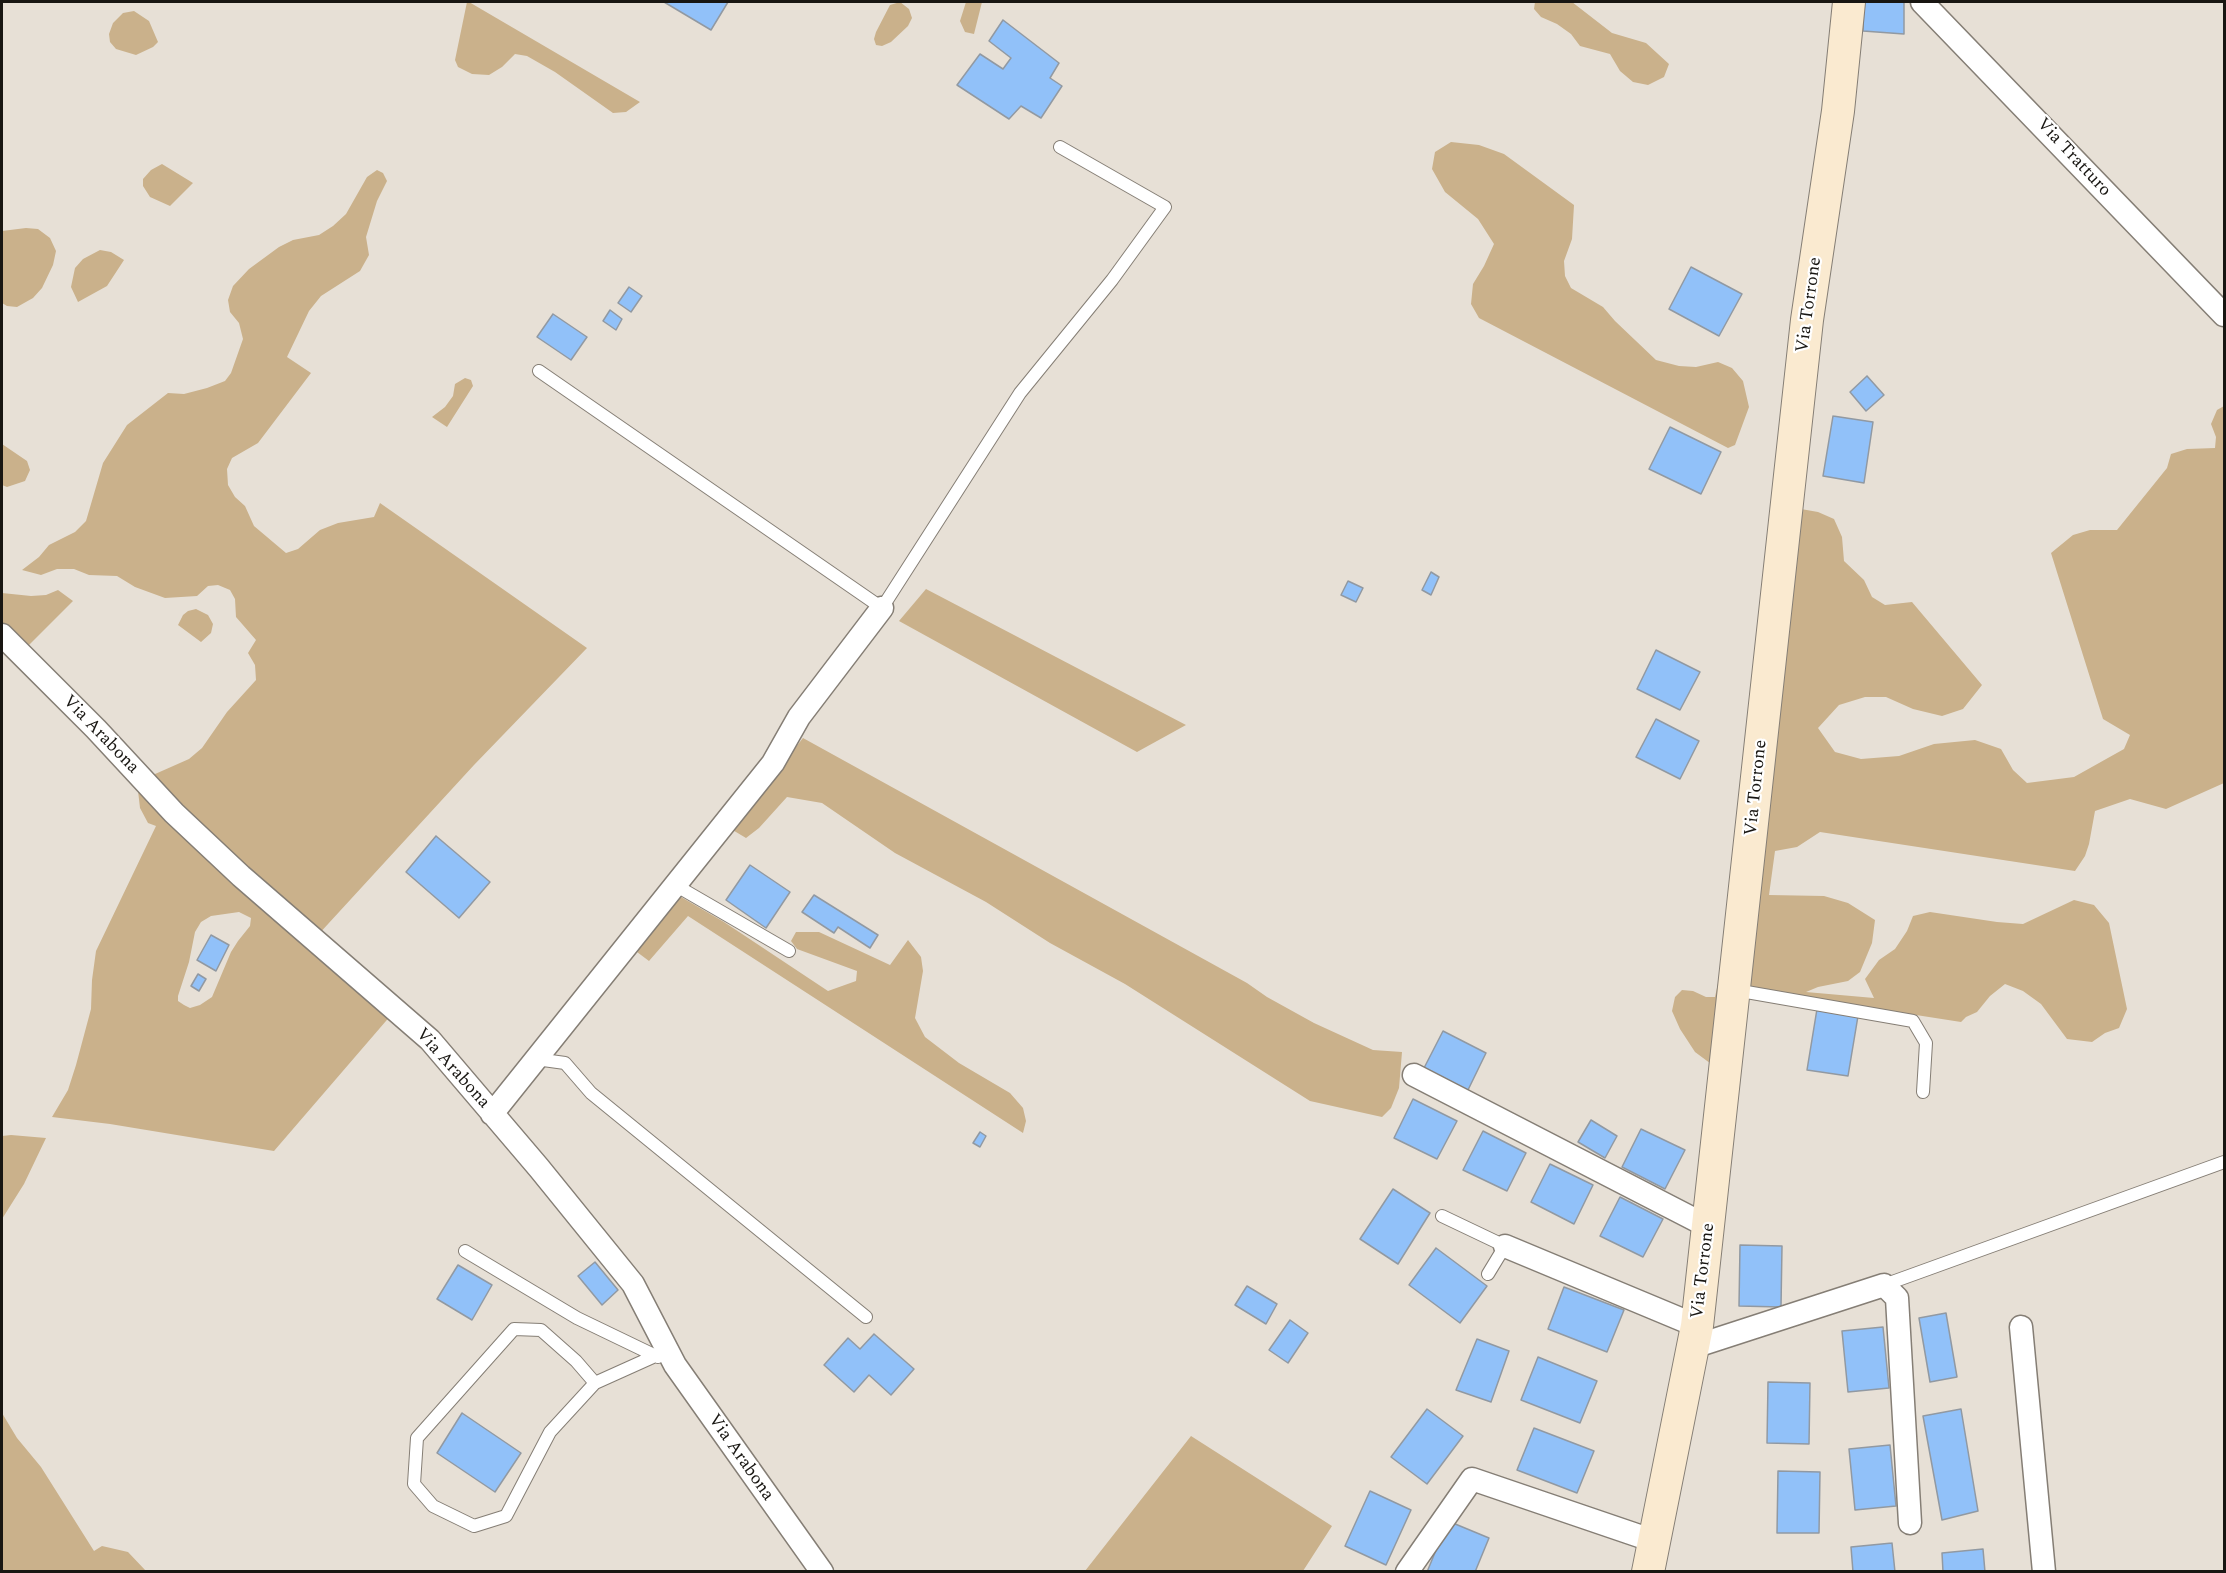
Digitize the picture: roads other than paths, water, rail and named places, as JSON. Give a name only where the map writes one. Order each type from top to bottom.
[{"type":"main road","name":"Via Torrone","points":[[1648,1572],[1695,1337],[1709,1227],[1806,332],[1838,111],[1849,2]]},
{"type":"street","name":"Via Tratturo","points":[[1922,2],[2224,315]]},
{"type":"street","points":[[492,1114],[773,763],[799,717],[882,608]]},
{"type":"street","name":"Via Arabona","points":[[2,634],[96,729],[174,813],[241,876],[430,1040],[633,1284],[675,1365],[822,1572]]},
{"type":"street","points":[[1414,1075],[1709,1227]]},
{"type":"street","points":[[1505,1246],[1695,1337],[1884,1285],[1897,1298],[1910,1523]]},
{"type":"street","points":[[2022,1327],[2044,1572]]},
{"type":"street","points":[[1407,1572],[1472,1479],[1654,1541]]},
{"type":"lane","points":[[539,371],[882,608],[1020,393],[1112,280],[1165,207],[1060,147]]},
{"type":"lane","points":[[675,885],[789,951]]},
{"type":"lane","points":[[1735,990],[1913,1021],[1926,1043],[1923,1092]]},
{"type":"lane","points":[[536,1059],[565,1063],[591,1093],[866,1317]]},
{"type":"lane","points":[[1884,1285],[2224,1162]]},
{"type":"lane","points":[[1442,1216],[1505,1246],[1488,1274]]},
{"type":"lane","points":[[465,1251],[577,1318],[675,1365]]},
{"type":"lane","points":[[595,1383],[576,1361],[541,1330],[514,1329],[417,1438],[414,1484],[433,1506],[474,1526],[506,1516],[550,1431],[595,1383],[655,1356]]}]
